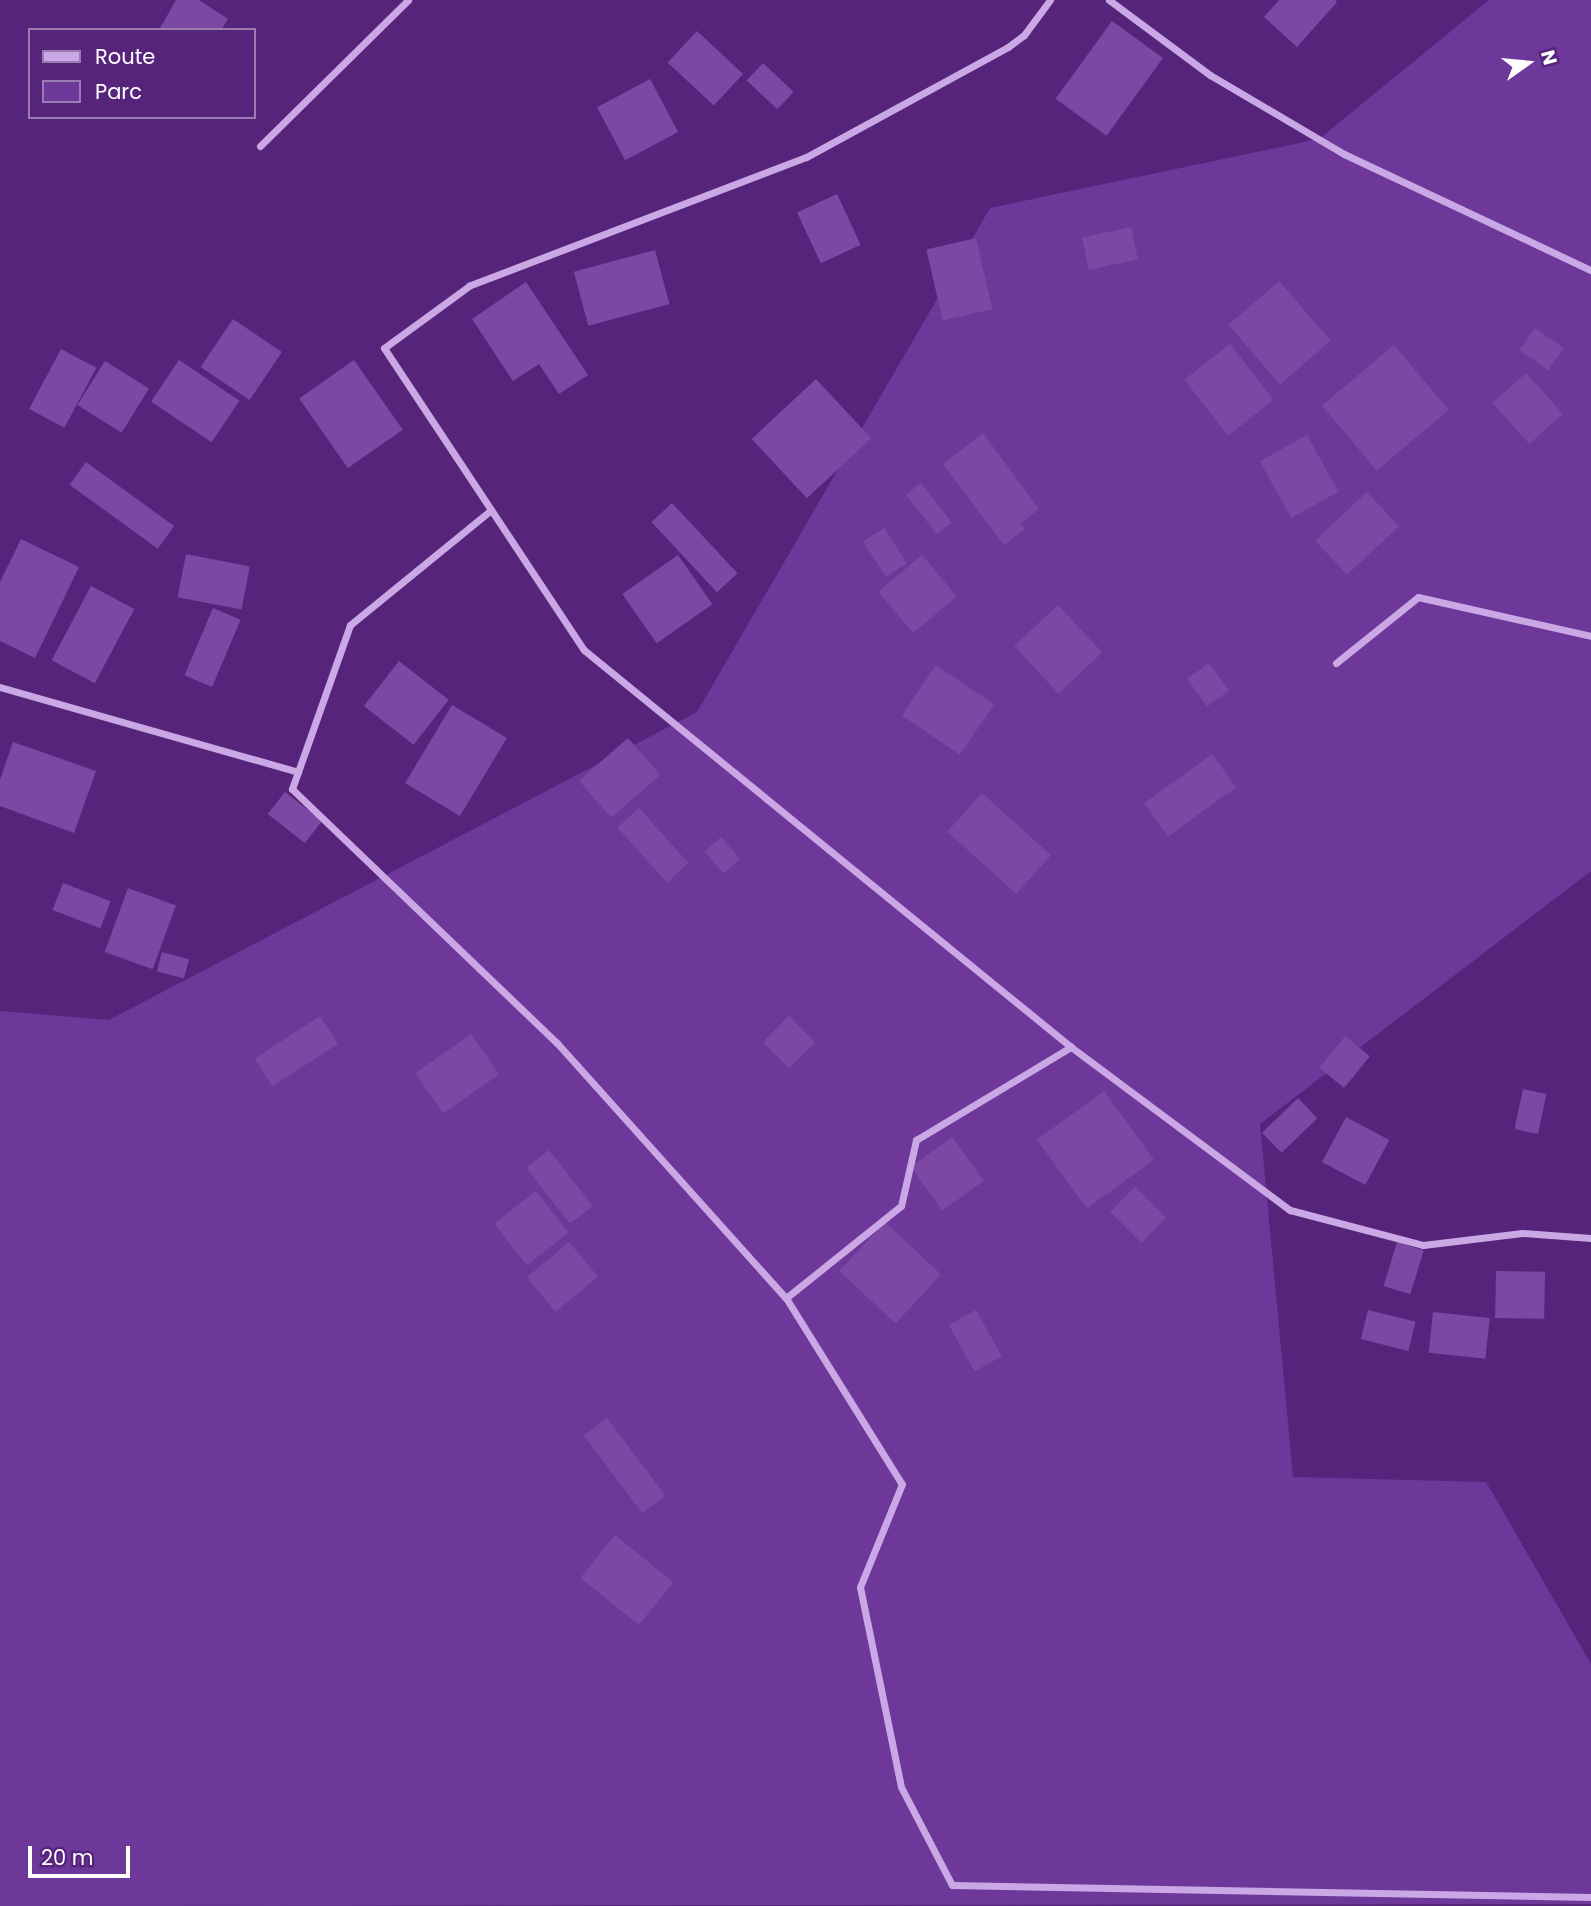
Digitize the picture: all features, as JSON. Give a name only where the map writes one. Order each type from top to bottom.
[{"type":"street","points":[[260,146],[408,0]]},
{"type":"street","points":[[1050,0],[1024,35],[1008,47],[806,157],[469,286],[384,348],[584,650],[1071,1047],[1290,1210],[1423,1245],[1522,1233],[1591,1238]]},
{"type":"street","points":[[1109,0],[1210,75],[1345,154],[1591,270]]},
{"type":"street","points":[[491,510],[350,625],[292,789],[557,1043],[786,1298],[902,1483],[860,1587],[901,1787],[952,1885],[1591,1897]]},
{"type":"street","points":[[1336,663],[1418,597],[1591,636]]},
{"type":"street","points":[[0,687],[298,772]]},
{"type":"street","points":[[786,1298],[901,1206],[916,1140],[1071,1047]]},
{"type":"green space","points":[[1489,0],[1591,0],[1591,871],[1260,1124],[1293,1477],[1486,1482],[1591,1664],[1591,1904],[0,1906],[0,1011],[109,1020],[697,712],[990,208],[1319,139]]},
{"type":"building","points":[[176,0],[199,0],[228,19],[222,28],[160,28]]},
{"type":"building","points":[[1279,0],[1337,2],[1297,47],[1264,17]]},
{"type":"building","points":[[1112,21],[1163,58],[1107,136],[1056,99]]},
{"type":"building","points":[[697,31],[743,74],[714,105],[668,62]]},
{"type":"building","points":[[763,63],[794,92],[777,109],[747,81]]},
{"type":"building","points":[[650,79],[678,132],[625,160],[597,107]]},
{"type":"building","points":[[837,194],[861,245],[821,263],[797,213]]},
{"type":"building","points":[[1131,227],[1138,259],[1089,270],[1082,237]]},
{"type":"building","points":[[976,238],[992,309],[943,321],[926,249]]},
{"type":"building","points":[[655,250],[669,304],[588,326],[574,272]]},
{"type":"building","points":[[1279,281],[1331,341],[1280,385],[1228,325]]},
{"type":"building","points":[[526,282],[588,375],[559,394],[539,364],[513,381],[472,319]]},
{"type":"building","points":[[233,319],[282,352],[249,400],[201,367]]},
{"type":"building","points":[[1535,328],[1564,348],[1548,370],[1520,350]]},
{"type":"building","points":[[1230,344],[1274,400],[1228,436],[1184,380]]},
{"type":"building","points":[[1394,345],[1449,410],[1377,471],[1322,405]]},
{"type":"building","points":[[61,349],[96,368],[64,428],[29,409]]},
{"type":"building","points":[[179,360],[240,401],[212,442],[151,401]]},
{"type":"building","points":[[354,360],[403,430],[348,468],[299,398]]},
{"type":"building","points":[[105,361],[149,389],[122,433],[77,405]]},
{"type":"building","points":[[1526,373],[1563,414],[1529,444],[1493,403]]},
{"type":"building","points":[[816,379],[871,438],[807,498],[752,439]]},
{"type":"building","points":[[983,433],[1039,509],[1020,524],[1025,529],[1004,545],[943,464]]},
{"type":"building","points":[[1307,435],[1339,492],[1291,518],[1260,461]]},
{"type":"building","points":[[86,462],[174,526],[158,549],[70,485]]},
{"type":"building","points":[[921,483],[952,522],[937,534],[906,495]]},
{"type":"building","points":[[1367,492],[1399,526],[1347,575],[1315,540]]},
{"type":"building","points":[[672,503],[737,573],[717,592],[652,522]]},
{"type":"building","points":[[884,528],[907,563],[886,577],[863,542]]},
{"type":"building","points":[[21,539],[79,567],[35,658],[0,641],[0,582]]},
{"type":"building","points":[[186,554],[250,566],[241,610],[178,597]]},
{"type":"building","points":[[678,555],[712,604],[657,643],[622,594]]},
{"type":"building","points":[[922,555],[957,596],[913,633],[878,592]]},
{"type":"building","points":[[91,586],[134,609],[95,683],[52,660]]},
{"type":"building","points":[[1058,605],[1102,653],[1058,693],[1014,646]]},
{"type":"building","points":[[213,608],[241,620],[212,687],[184,675]]},
{"type":"building","points":[[399,661],[449,700],[414,745],[364,706]]},
{"type":"building","points":[[1209,663],[1229,691],[1207,706],[1187,679]]},
{"type":"building","points":[[936,665],[994,704],[960,755],[902,716]]},
{"type":"building","points":[[452,705],[507,738],[460,816],[405,783]]},
{"type":"building","points":[[628,738],[660,775],[611,818],[579,781]]},
{"type":"building","points":[[13,742],[96,771],[74,833],[0,806],[0,780]]},
{"type":"building","points":[[1212,754],[1236,787],[1168,837],[1144,803]]},
{"type":"building","points":[[285,792],[322,821],[305,843],[268,814]]},
{"type":"building","points":[[982,793],[1051,855],[1016,894],[947,832]]},
{"type":"building","points":[[639,808],[689,863],[667,882],[617,827]]},
{"type":"building","points":[[721,837],[740,859],[723,873],[704,851]]},
{"type":"building","points":[[63,883],[111,901],[100,928],[53,910]]},
{"type":"building","points":[[128,888],[176,905],[153,969],[105,952]]},
{"type":"building","points":[[162,952],[189,959],[184,979],[157,971]]},
{"type":"building","points":[[320,1016],[338,1044],[273,1086],[255,1058]]},
{"type":"building","points":[[789,1016],[815,1042],[789,1068],[763,1042]]},
{"type":"building","points":[[471,1034],[499,1074],[443,1113],[415,1073]]},
{"type":"building","points":[[1345,1036],[1370,1056],[1344,1088],[1319,1068]]},
{"type":"building","points":[[1523,1089],[1546,1094],[1538,1134],[1514,1129]]},
{"type":"building","points":[[1104,1091],[1154,1160],[1087,1209],[1037,1140]]},
{"type":"building","points":[[1298,1098],[1317,1118],[1281,1153],[1262,1133]]},
{"type":"building","points":[[1346,1117],[1389,1140],[1365,1185],[1322,1162]]},
{"type":"building","points":[[952,1137],[984,1181],[942,1211],[911,1167]]},
{"type":"building","points":[[549,1150],[593,1206],[570,1224],[526,1168]]},
{"type":"building","points":[[1135,1187],[1166,1218],[1141,1243],[1110,1212]]},
{"type":"building","points":[[536,1191],[569,1233],[527,1265],[494,1224]]},
{"type":"building","points":[[885,1222],[941,1275],[896,1324],[839,1271]]},
{"type":"building","points":[[569,1242],[598,1276],[556,1312],[527,1277]]},
{"type":"building","points":[[1397,1242],[1424,1250],[1410,1294],[1384,1286]]},
{"type":"building","points":[[1496,1271],[1545,1272],[1544,1319],[1495,1318]]},
{"type":"building","points":[[976,1310],[1002,1356],[975,1371],[949,1325]]},
{"type":"building","points":[[1368,1310],[1416,1322],[1408,1351],[1361,1339]]},
{"type":"building","points":[[1433,1312],[1490,1318],[1485,1359],[1429,1353]]},
{"type":"building","points":[[607,1418],[665,1495],[642,1513],[584,1435]]},
{"type":"building","points":[[615,1535],[673,1582],[639,1625],[580,1578]]}]
